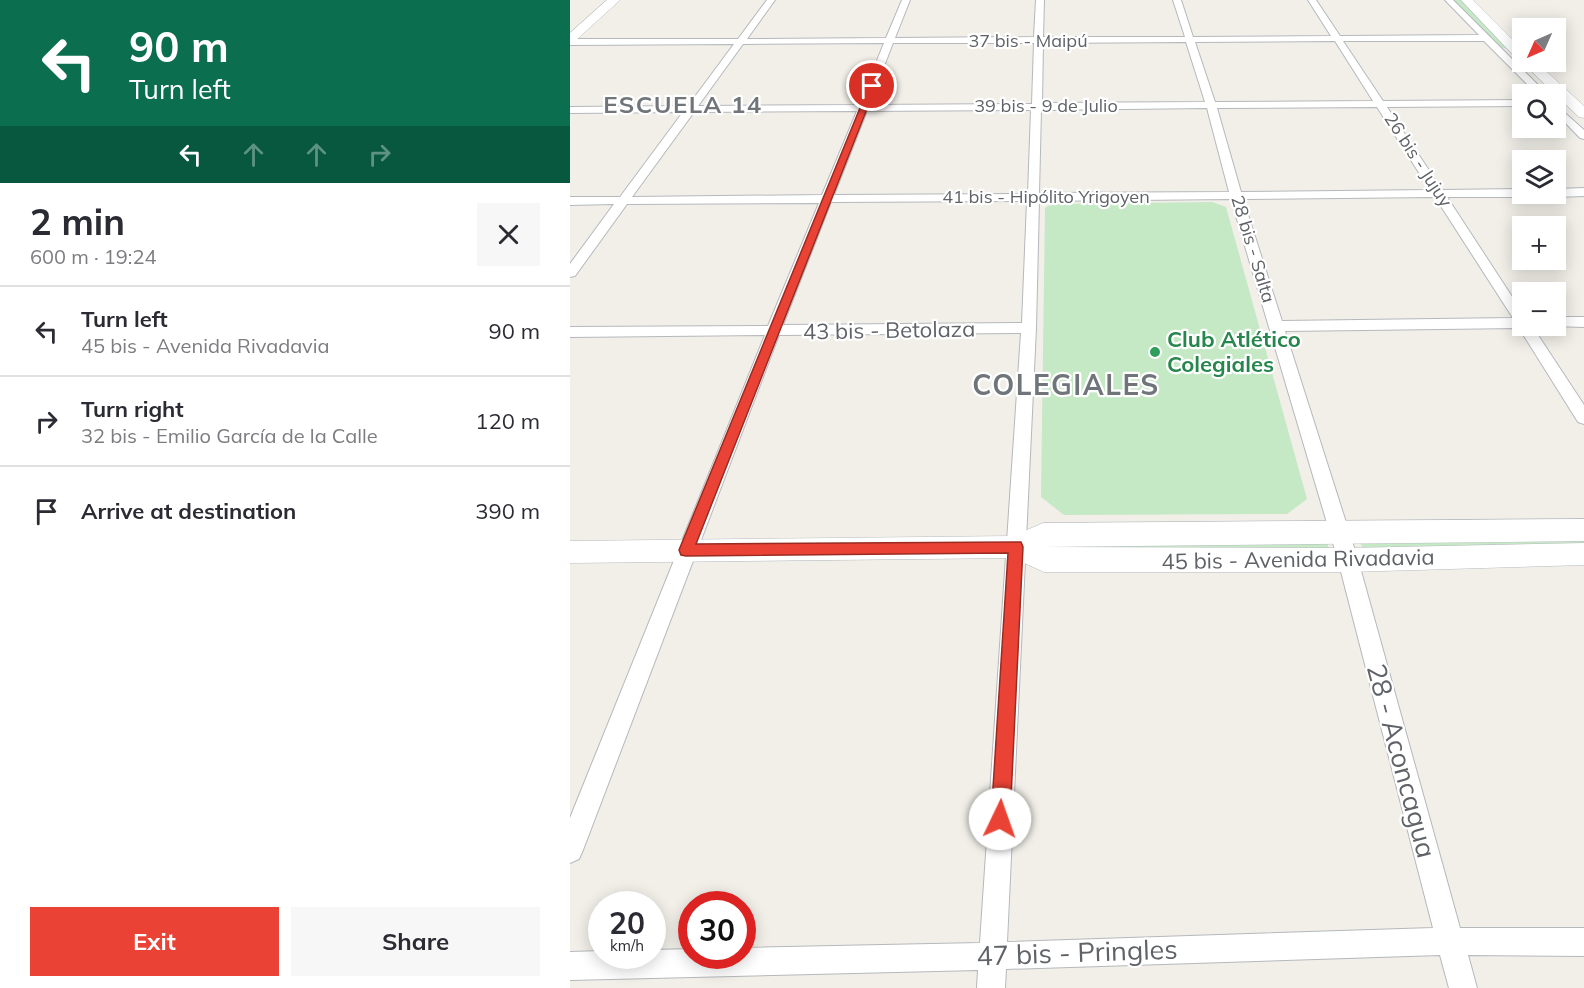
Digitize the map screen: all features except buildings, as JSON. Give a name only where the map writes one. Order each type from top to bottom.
[{"type":"main road","points":[[570,40],[614,0]]},
{"type":"main road","points":[[1467,0],[1512,47]]},
{"type":"main road","points":[[1540,72],[1580,110]]},
{"type":"main road","name":"45 bis - Avenida Rivadavia","points":[[570,552],[1016,547],[1043,534],[1339,534],[1584,530]]},
{"type":"main road","name":"45 bis - Avenida Rivadavia","points":[[1016,547],[1044,561],[1348,560],[1584,554]]},
{"type":"street","points":[[570,273],[771,0]]},
{"type":"street","points":[[570,850],[686,550],[829,199],[906,0]]},
{"type":"street","points":[[991,988],[1029,328],[1040,0]]},
{"type":"street","name":"28 bis - Salta","points":[[1177,0],[1211,105],[1236,196],[1339,534]]},
{"type":"street","name":"26 bis - Jujuy","points":[[1312,0],[1512,306]]},
{"type":"street","points":[[1449,0],[1532,84]]},
{"type":"street","name":"37 bis - Maipú","points":[[570,40],[889,42],[1485,38]]},
{"type":"street","points":[[1505,58],[1512,58]]},
{"type":"street","name":"39 bis - 9 de Julio","points":[[570,110],[1512,103]]},
{"type":"street","points":[[1566,116],[1584,136]]},
{"type":"street","points":[[1566,193],[1584,192]]},
{"type":"street","name":"41 bis - Hipólito Yrigoyen","points":[[570,201],[1512,193]]},
{"type":"street","points":[[1566,322],[1584,322]]},
{"type":"street","points":[[1276,326],[1512,323]]},
{"type":"street","name":"43 bis - Betolaza","points":[[570,332],[1029,328]]},
{"type":"street","name":"26 bis - Jujuy","points":[[1531,336],[1584,418]]},
{"type":"street","name":"28 - Aconcagua","points":[[1339,534],[1348,560],[1463,988]]},
{"type":"street","name":"47 bis - Pringles","points":[[570,966],[992,956],[1449,940],[1584,942]]},
{"type":"green space","points":[[1453,0],[1462,0],[1511,50],[1500,47]]},
{"type":"green space","name":"Club Atlético Colegiales","points":[[1212,202],[1226,207],[1307,499],[1287,514],[1064,515],[1041,497],[1045,208],[1051,204]]},
{"type":"green space","points":[[1584,537],[1584,544],[1363,549],[1360,542]]},
{"type":"green space","points":[[1327,542],[1329,549],[1044,550],[1044,543]]},
{"type":"place","name":"Club Atlético Colegiales","points":[[1155,352]]},
{"type":"district","name":"ESCUELA 14","points":[[683,105]]},
{"type":"district","name":"COLEGIALES","points":[[1066,385]]},
{"type":"route","points":[[872,86],[829,199],[686,550],[1016,547],[1000,819]]}]
